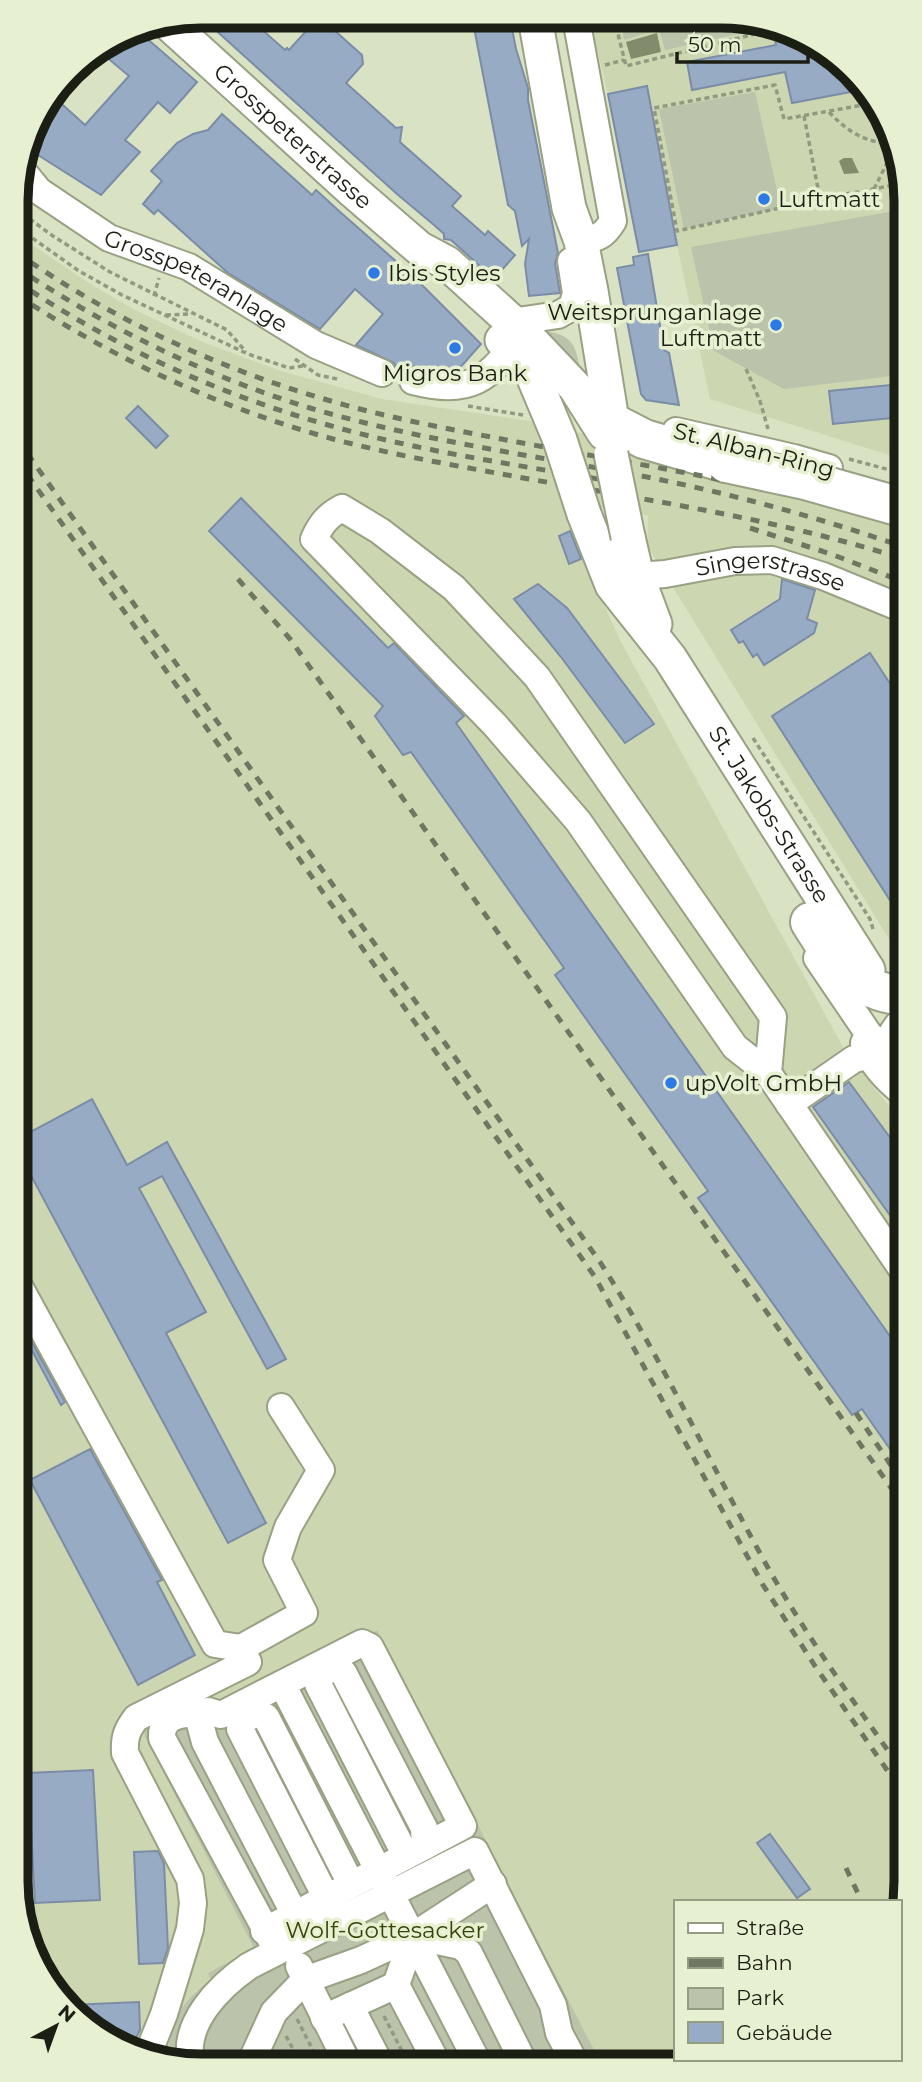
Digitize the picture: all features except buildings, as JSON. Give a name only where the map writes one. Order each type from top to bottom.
[{"type":"highway","points":[[610,432],[636,445],[805,480],[894,505]]},
{"type":"highway","points":[[818,935],[848,974],[866,988],[894,994]]},
{"type":"main road","name":"St. Jakobs-Strasse","points":[[537,28],[569,208],[581,241],[628,537],[625,580]]},
{"type":"main road","name":"Grosspeterstrasse","points":[[175,30],[419,248],[437,274],[528,335],[575,387],[604,433],[610,432]]},
{"type":"main road","name":"Grosspeterstrasse","points":[[528,335],[560,440]]},
{"type":"main road","points":[[584,514],[587,495],[600,476],[610,432]]},
{"type":"main road","name":"St. Jakobs-Strasse","points":[[560,440],[584,514],[670,659],[868,970]]},
{"type":"main road","points":[[625,580],[655,672],[714,773],[818,935]]},
{"type":"street","points":[[578,28],[614,221],[606,234],[581,241]]},
{"type":"street","name":"Grosspeteranlage","points":[[29,179],[39,191],[109,238],[189,267],[316,345],[382,373]]},
{"type":"street","name":"St. Jakobs-Strasse","points":[[528,335],[572,307],[576,293],[568,242],[569,208]]},
{"type":"street","name":"St. Jakobs-Strasse","points":[[528,335],[579,327],[586,338],[610,432]]},
{"type":"street","points":[[413,381],[428,385],[467,385],[487,376],[528,335]]},
{"type":"street","name":"St. Alban-Ring","points":[[610,432],[629,420],[794,458],[894,488]]},
{"type":"street","points":[[768,1073],[773,1017],[537,677],[454,588],[380,531],[342,508],[331,514],[322,522],[314,539],[495,725],[578,821],[735,1047],[768,1073],[894,1257]]},
{"type":"street","name":"Singerstrasse","points":[[625,580],[735,561],[772,560],[823,576],[894,605]]},
{"type":"street","name":"St. Jakobs-Strasse","points":[[818,935],[813,951],[852,1012],[870,1035],[894,1047]]},
{"type":"street","points":[[789,1104],[854,1059],[894,1048]]},
{"type":"street","name":"St. Jakobs-Strasse","points":[[894,1052],[886,1080],[894,1087]]},
{"type":"street","points":[[28,1303],[215,1644],[241,1648],[304,1612],[277,1560],[295,1513],[321,1470],[281,1407]]},
{"type":"street","points":[[278,1942],[294,1913],[351,1884],[385,1882],[415,1851],[463,1826],[370,1647],[362,1643],[220,1714],[208,1711],[179,1714],[167,1720],[162,1732],[162,1738],[211,1829],[278,1942],[305,1980],[343,2054]]},
{"type":"street","points":[[151,2046],[164,2014],[190,1928],[193,1903],[190,1879],[125,1752],[124,1739],[136,1718],[248,1662],[241,1648]]},
{"type":"street","points":[[333,1668],[343,1672],[424,1828],[415,1851],[354,1755],[318,1684],[319,1678],[327,1670],[333,1668]]},
{"type":"street","points":[[282,1684],[473,2054]]},
{"type":"street","points":[[197,1713],[205,1742],[294,1913]]},
{"type":"street","points":[[326,1897],[240,1729],[245,1719],[257,1713],[266,1717],[351,1884]]},
{"type":"street","points":[[211,1829],[410,1724]]},
{"type":"street","points":[[191,2054],[191,2039],[197,2020],[235,1976],[278,1942],[385,1882],[475,1851],[553,2005],[559,2033],[570,2054]]},
{"type":"street","points":[[255,2054],[274,2012],[305,1980],[361,1960],[413,1936],[493,1884]]},
{"type":"street","points":[[324,2018],[396,1985],[413,1936]]},
{"type":"street","points":[[413,1936],[461,1946],[470,1952],[520,2054]]},
{"type":"street","points":[[396,1985],[433,2054]]},
{"type":"street","points":[[350,2006],[388,2054]]},
{"type":"path","points":[[616,28],[626,66],[755,34],[754,31]]},
{"type":"path","points":[[611,64],[624,60]]},
{"type":"path","points":[[864,105],[784,119],[775,85],[654,108],[677,231],[893,185]]},
{"type":"path","points":[[829,111],[843,127],[858,136],[883,142]]},
{"type":"path","points":[[804,117],[820,199]]},
{"type":"path","points":[[874,189],[889,159]]},
{"type":"path","points":[[28,218],[110,272],[227,330],[248,354]]},
{"type":"path","points":[[28,234],[79,271],[164,315],[248,354],[289,368],[303,366]]},
{"type":"path","points":[[164,315],[192,314]]},
{"type":"path","points":[[746,369],[760,401],[771,438]]},
{"type":"path","points":[[286,1999],[315,2054]]},
{"type":"path","points":[[384,2016],[390,2054]]},
{"type":"shaded area","name":"Luftmatt","points":[[592,28],[732,28],[755,31],[787,41],[807,51],[843,79],[858,96],[881,135],[893,179],[894,454],[889,455],[710,399],[677,245],[639,252],[608,94]]},
{"type":"shaded area","points":[[657,33],[661,52],[631,59],[626,42]]},
{"type":"shaded area","points":[[852,158],[859,173],[844,174],[839,161]]},
{"type":"shaded area","points":[[28,242],[133,309],[205,343],[281,371],[382,399],[537,422],[894,515],[894,947],[647,545],[648,516],[562,501],[585,563],[620,640],[843,1047],[894,1112],[893,1900],[674,1900],[674,2054],[596,2054],[376,1630],[221,1711],[211,1693],[144,1730],[145,1737],[255,1949],[208,1973],[212,1980],[195,1991],[172,2052],[135,2041],[91,2014],[91,1991],[68,1991],[64,1986],[41,1947],[29,1903]]},
{"type":"green space","points":[[622,28],[732,28],[751,31],[665,50],[659,29],[624,40]]},
{"type":"green space","points":[[755,92],[781,208],[684,229],[659,109]]},
{"type":"green space","points":[[894,211],[894,376],[784,389],[714,351],[691,247]]},
{"type":"green space","points":[[551,332],[567,339],[576,350],[582,383],[542,334]]},
{"type":"green space","name":"Wolf-Gottesacker","points":[[377,1630],[596,2054],[190,2054],[169,2051],[170,2038],[178,2015],[193,1995],[211,1980],[208,1973],[254,1948],[145,1737],[144,1730],[211,1692],[221,1711]]},
{"type":"railway","points":[[28,260],[90,299],[167,340],[248,374],[331,401],[447,429],[759,487],[894,521]]},
{"type":"railway","points":[[28,275],[86,310],[158,348],[233,381],[310,408],[437,439],[715,492],[894,544]]},
{"type":"railway","points":[[28,289],[90,327],[167,366],[287,413],[399,443],[615,482]]},
{"type":"railway","points":[[28,302],[130,361],[209,397],[291,427],[406,456],[763,522],[894,556]]},
{"type":"railway","points":[[28,455],[600,1262],[644,1336],[783,1593],[833,1672],[894,1759]]},
{"type":"railway","points":[[28,476],[595,1277],[763,1585],[894,1780]]},
{"type":"railway","points":[[750,528],[831,554],[894,578]]},
{"type":"railway","points":[[238,579],[290,639],[894,1492]]},
{"type":"railway","points":[[856,1413],[894,1470]]},
{"type":"railway","points":[[846,1868],[861,1900]]},
{"type":"place","name":"Luftmatt","points":[[764,199]]},
{"type":"place","name":"Ibis Styles","points":[[374,273]]},
{"type":"place","name":"Weitsprunganlage Luftmatt","points":[[776,325]]},
{"type":"place","name":"Migros Bank","points":[[455,348]]},
{"type":"place","name":"upVolt GmbH","points":[[671,1083]]}]
